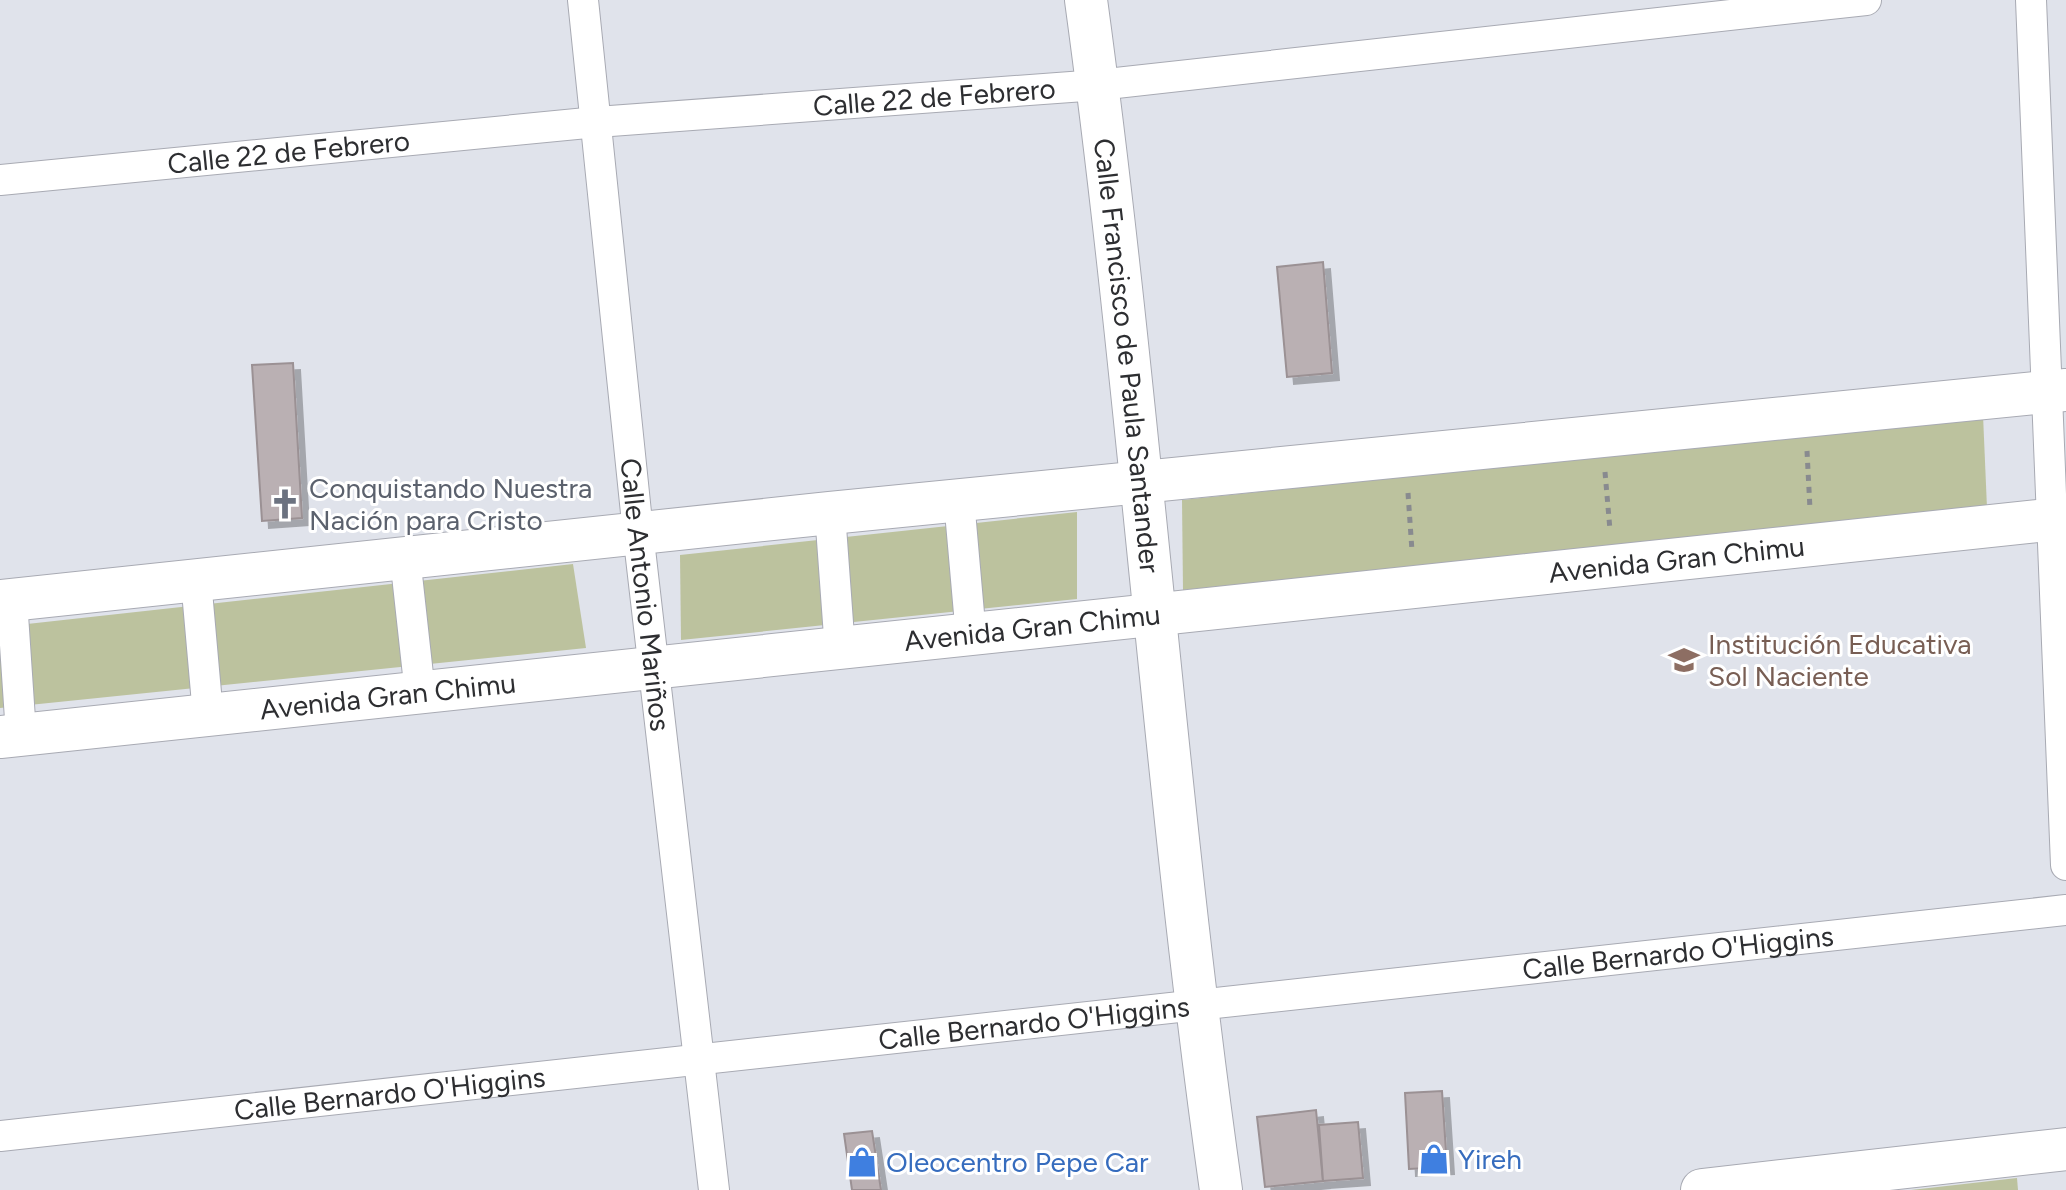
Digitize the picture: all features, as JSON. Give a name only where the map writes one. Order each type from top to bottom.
[{"type":"street","name":"Calle Antonio Mariños","points":[[583,0],[638,532],[714,1190]]},
{"type":"street","name":"Calle Francisco de Paula Santander","points":[[1086,0],[1156,616],[1195,1005],[1221,1190]]},
{"type":"street","name":"Calle 22 de Febrero","points":[[0,180],[597,122],[1098,85],[1866,0]]},
{"type":"street","points":[[2031,0],[2056,391],[2066,865]]},
{"type":"street","points":[[10,736],[6,601],[638,532],[2056,391]]},
{"type":"street","points":[[959,500],[971,636]]},
{"type":"street","points":[[830,513],[840,650]]},
{"type":"street","name":"Avenida Gran Chimu","points":[[10,736],[2059,519]]},
{"type":"street","points":[[405,557],[420,693]]},
{"type":"street","points":[[196,580],[208,715]]},
{"type":"street","name":"Calle Bernardo O'Higgins","points":[[0,1136],[2066,910]]},
{"type":"street","points":[[1702,1190],[2066,1149]]},
{"type":"path","points":[[1806,416],[1811,546]]},
{"type":"path","points":[[1603,436],[1613,567]]},
{"type":"path","points":[[1405,455],[1414,588]]},
{"type":"green space","points":[[1983,415],[1987,508],[1183,590],[1182,500]]},
{"type":"green space","points":[[1077,512],[1077,599],[681,640],[680,555]]},
{"type":"green space","points":[[573,564],[586,648],[0,708],[0,627]]},
{"type":"green space","points":[[2017,1178],[2018,1190],[1911,1190]]},
{"type":"building","points":[[1323,262],[1332,373],[1287,377],[1277,267]]},
{"type":"building","points":[[293,363],[302,518],[262,521],[252,365]]},
{"type":"building","points":[[1442,1091],[1447,1167],[1409,1169],[1405,1093]]},
{"type":"building","points":[[1316,1110],[1323,1181],[1265,1187],[1257,1117]]},
{"type":"building","points":[[1358,1122],[1363,1178],[1323,1181],[1319,1125]]},
{"type":"building","name":"Oleocentro Pepe Car","points":[[872,1131],[881,1190],[852,1190],[844,1134]]},
{"type":"place","name":"Conquistando Nuestra Nación para Cristo","points":[[285,504]]},
{"type":"place","name":"Institución Educativa Sol Naciente","points":[[1684,660]]},
{"type":"place","name":"Yireh","points":[[1434,1159]]},
{"type":"place","name":"Oleocentro Pepe Car","points":[[862,1162]]}]
